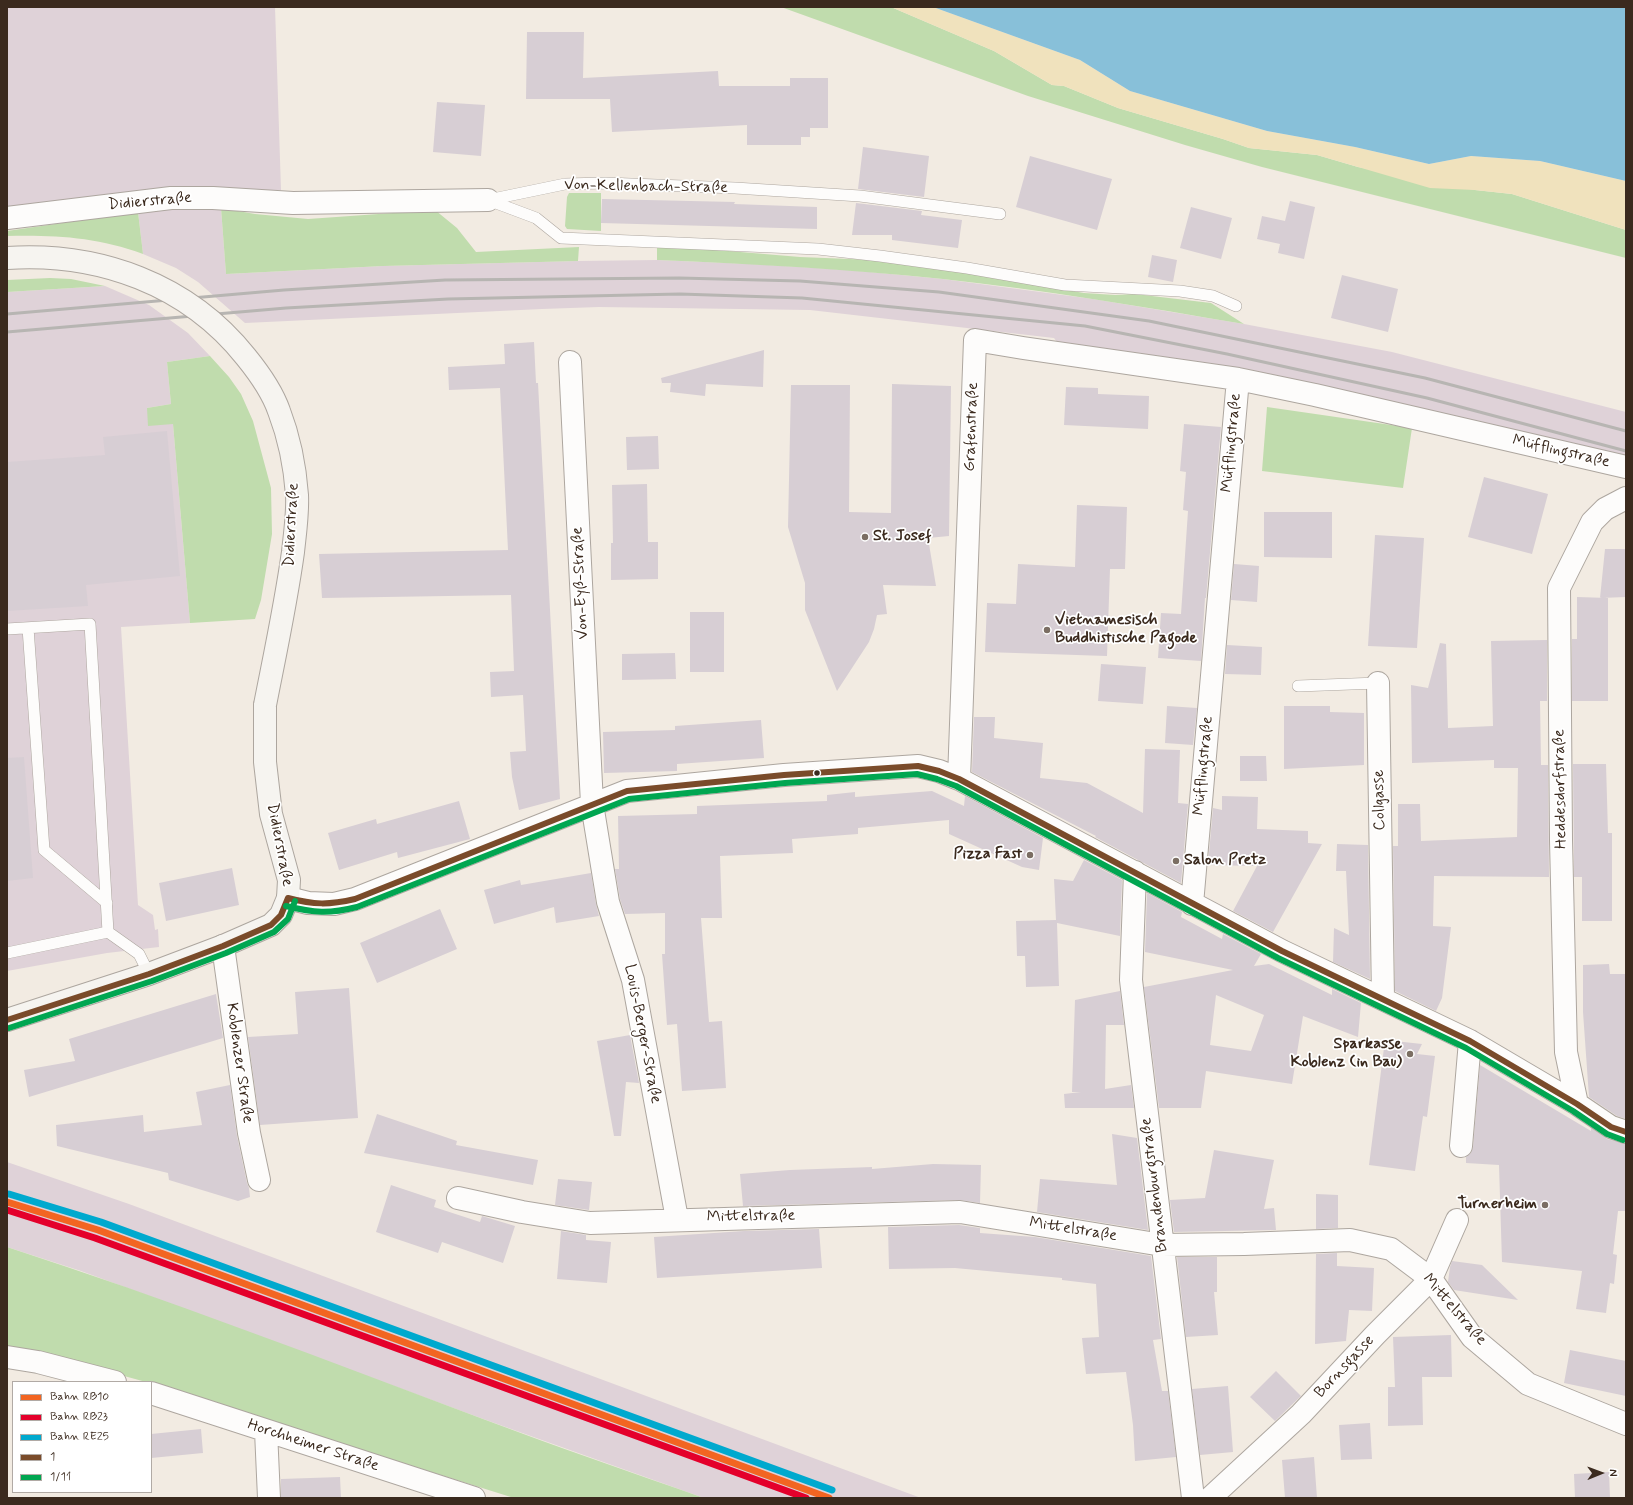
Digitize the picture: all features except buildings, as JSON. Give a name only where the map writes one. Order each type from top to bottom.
[{"type":"street","name":"Didierstraße","points":[[7,218],[171,198],[213,198],[294,203]]},
{"type":"street","name":"Von-Kellenbach-Straße","points":[[294,203],[488,200]]},
{"type":"street","name":"Didierstraße","points":[[7,258],[72,260],[110,267],[153,282],[211,319],[238,346],[260,375],[279,411],[292,457],[297,496],[290,577],[265,705],[265,762],[271,814],[289,880],[288,898]]},
{"type":"street","name":"Grafenstraße","points":[[958,779],[975,340],[1238,379]]},
{"type":"street","name":"Von-Eyß-Straße","points":[[570,362],[592,804]]},
{"type":"street","name":"Müfflingstraße","points":[[1192,904],[1238,379],[1315,394],[1626,467]]},
{"type":"street","name":"Heddesdorfstraße","points":[[1577,1104],[1566,1052],[1561,840],[1559,588],[1592,522],[1605,509],[1626,498]]},
{"type":"street","name":"Collgasse","points":[[1378,683],[1383,998]]},
{"type":"street","points":[[7,1020],[149,974],[223,946],[271,925],[281,915],[288,898],[308,903],[334,904],[355,899],[627,791],[784,775],[918,766],[939,771],[958,779],[1135,872],[1192,904],[1282,950],[1470,1041],[1577,1104],[1611,1127],[1626,1132]]},
{"type":"street","name":"Louis-Berger-Straße","points":[[592,804],[608,902],[633,980],[677,1219]]},
{"type":"street","name":"Brandenburgstraße","points":[[1135,872],[1131,980],[1193,1498]]},
{"type":"street","name":"Koblenzer Straße","points":[[223,946],[249,1133],[259,1180]]},
{"type":"street","points":[[1461,1146],[1470,1041]]},
{"type":"street","name":"Mittelstraße","points":[[458,1198],[522,1212],[590,1223],[677,1219],[960,1212],[1162,1245],[1350,1240],[1391,1249],[1431,1280],[1472,1337],[1528,1384],[1626,1424]]},
{"type":"street","name":"Bornsgasse","points":[[1210,1498],[1301,1414],[1375,1335],[1431,1280],[1457,1220]]},
{"type":"street","points":[[7,1357],[38,1362],[111,1381]]},
{"type":"street","name":"Horchheimer Straße","points":[[152,1393],[474,1498]]},
{"type":"street","points":[[266,1431],[268,1498]]},
{"type":"lane","name":"Von-Kellenbach-Straße","points":[[488,200],[565,184],[605,183],[735,188],[860,196],[1000,214]]},
{"type":"lane","points":[[488,200],[536,218],[561,238],[818,250],[865,254],[968,268],[1065,285],[1180,291],[1213,296],[1236,306]]},
{"type":"lane","points":[[7,629],[90,624],[108,932]]},
{"type":"lane","points":[[28,628],[44,850],[107,903]]},
{"type":"lane","name":"Collgasse","points":[[1298,686],[1378,683]]},
{"type":"lane","points":[[7,953],[108,932],[139,954],[149,974]]},
{"type":"shaded area","points":[[7,7],[275,7],[281,190],[162,190],[7,207]]},
{"type":"shaded area","points":[[171,208],[221,208],[226,274],[383,266],[578,261],[657,260],[752,264],[849,270],[943,279],[1093,299],[1244,324],[1392,352],[1626,412],[1626,462],[1259,373],[1166,357],[1057,342],[1054,338],[810,310],[599,307],[245,323],[198,282],[176,268],[143,254],[138,212]]},
{"type":"shaded area","points":[[105,286],[149,305],[188,333],[210,356],[167,362],[171,404],[147,408],[173,424],[190,623],[121,627],[138,905],[153,915],[155,930],[158,929],[159,947],[107,953],[7,971],[7,292]]},
{"type":"shaded area","points":[[7,1162],[129,1204],[921,1498],[704,1498],[486,1420],[81,1271],[7,1247]]},
{"type":"green space","points":[[781,7],[891,7],[994,51],[1052,85],[1064,86],[1118,108],[1249,148],[1317,155],[1358,167],[1475,190],[1512,194],[1626,230],[1626,258],[1262,167],[1185,145],[1028,96]]},
{"type":"green space","points":[[569,193],[601,193],[601,231],[567,229],[565,226],[567,197]]},
{"type":"green space","points":[[221,208],[255,214],[308,219],[435,210],[457,228],[476,252],[579,247],[578,261],[383,266],[226,274]]},
{"type":"green space","points":[[138,212],[143,254],[126,248],[76,238],[7,236],[7,231]]},
{"type":"green space","points":[[657,245],[800,257],[875,260],[951,270],[1084,293],[1115,295],[1135,294],[1211,303],[1244,324],[1131,305],[981,283],[872,272],[657,260]]},
{"type":"green space","points":[[50,278],[71,279],[105,286],[7,292],[7,280]]},
{"type":"green space","points":[[210,356],[229,377],[241,394],[253,421],[271,488],[272,534],[261,600],[255,619],[190,623],[173,424],[148,426],[147,408],[171,404],[167,362]]},
{"type":"green space","points":[[1267,407],[1412,428],[1403,488],[1262,471]]},
{"type":"green space","points":[[7,1247],[187,1309],[511,1429],[704,1498],[514,1498],[152,1384],[152,1381],[142,1381],[44,1354],[7,1346]]},
{"type":"sand","points":[[891,7],[933,7],[1080,60],[1130,91],[1267,131],[1355,147],[1429,164],[1471,156],[1540,161],[1626,181],[1626,230],[1512,194],[1475,190],[1430,188],[1317,155],[1249,148],[1118,108],[1064,86],[1052,85],[994,51]]},
{"type":"water","points":[[933,7],[1626,7],[1626,181],[1540,161],[1471,156],[1429,164],[1355,147],[1267,131],[1130,91],[1080,60]]},
{"type":"railway","points":[[7,314],[284,290],[445,280],[679,278],[800,281],[939,292],[1149,321],[1425,378],[1626,431]]},
{"type":"railway","points":[[7,332],[286,308],[448,299],[680,294],[802,298],[1085,326],[1227,354],[1427,398],[1626,451]]},
{"type":"rail line","name":"RE25","points":[[9,1194],[101,1222],[832,1490]]},
{"type":"rail line","name":"RB10","points":[[7,1202],[98,1230],[829,1498]]},
{"type":"rail line","name":"RB23","points":[[7,1210],[95,1238],[806,1498]]},
{"type":"transit line","name":"1","points":[[288,898],[306,902],[322,903],[355,899],[627,791],[784,775],[918,766],[939,771],[959,779],[1282,951],[1470,1041],[1577,1104],[1611,1127],[1626,1132]]},
{"type":"transit line","name":"1/11","points":[[286,906],[322,912],[338,911],[357,907],[629,799],[785,783],[917,774],[956,786],[1278,958],[1466,1048],[1573,1111],[1607,1134],[1623,1140]]},
{"type":"transit line","name":"1","points":[[7,1020],[149,974],[223,946],[271,925],[281,915],[288,898]]},
{"type":"transit line","name":"1/11","points":[[9,1028],[152,981],[226,953],[274,932],[288,919],[295,901]]},
{"type":"place","name":"St. Josef","points":[[865,537]]},
{"type":"place","name":"Vietnamesisch Buddhistische Pagode","points":[[1047,630]]},
{"type":"place","name":"Pizza Fast","points":[[1030,855]]},
{"type":"place","name":"Salon Pretz","points":[[1176,861]]},
{"type":"place","name":"Sparkasse Koblenz (in Bau)","points":[[1410,1054]]},
{"type":"place","name":"Turnerheim","points":[[1545,1205]]}]
